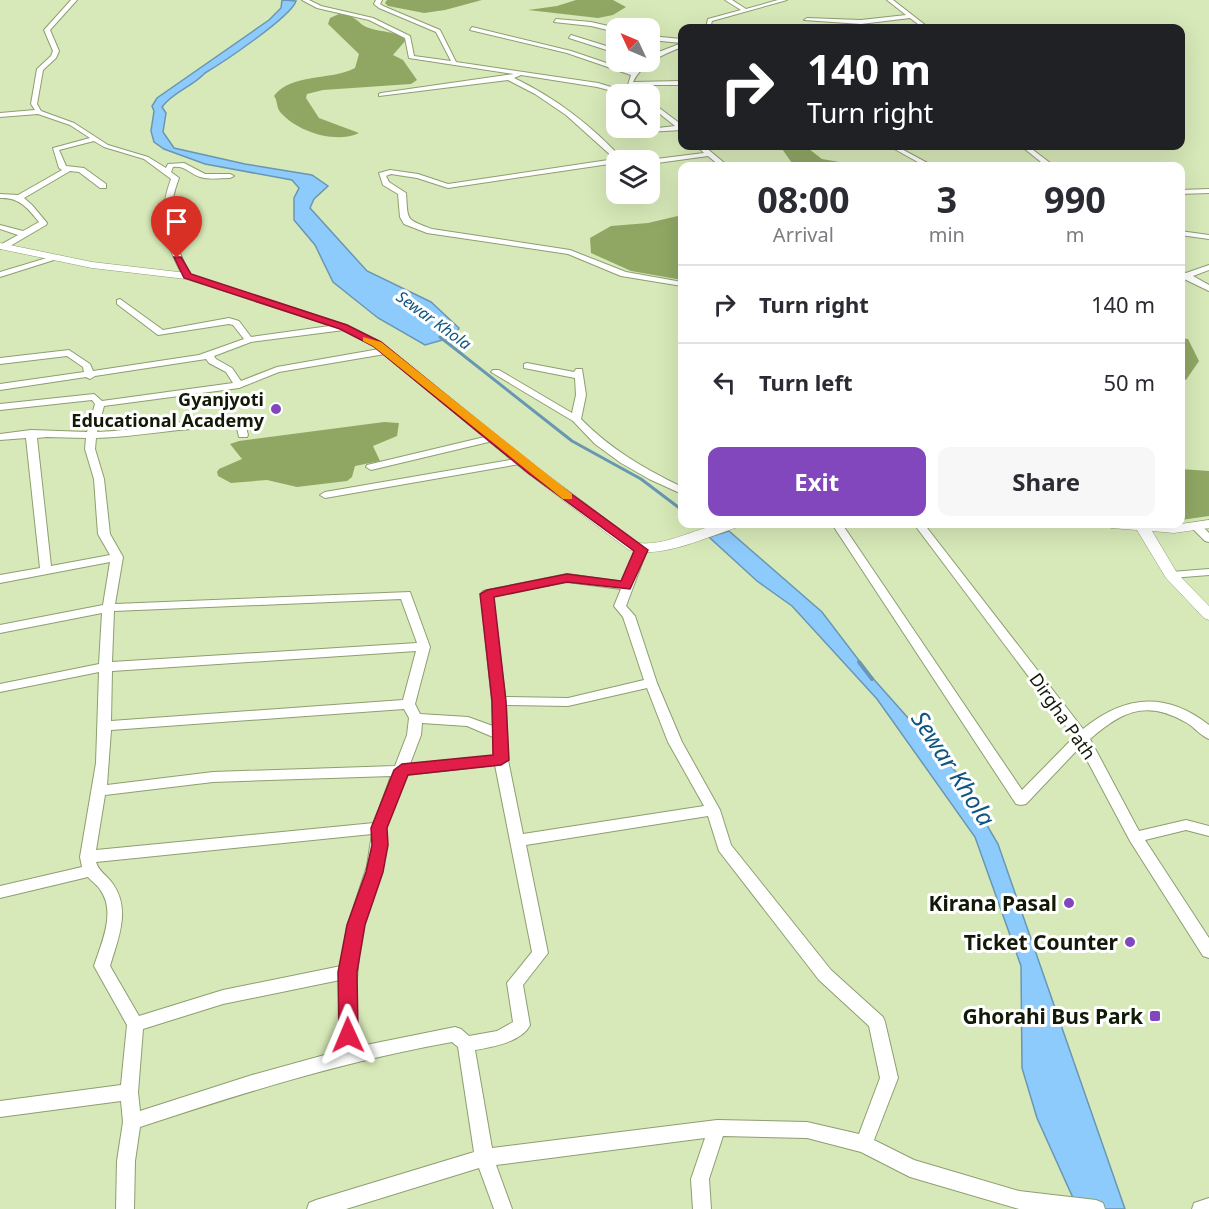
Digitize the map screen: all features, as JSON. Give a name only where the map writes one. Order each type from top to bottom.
[{"type":"street","points":[[39,112],[34,104],[40,69],[54,57],[56,51],[47,30],[74,0]]},
{"type":"street","points":[[305,0],[319,7],[371,19],[408,37],[411,57],[524,72],[606,87]]},
{"type":"street","points":[[379,0],[377,4],[381,7],[438,31],[454,62]]},
{"type":"street","points":[[728,0],[745,10]]},
{"type":"street","points":[[709,24],[710,21],[784,0]]},
{"type":"street","points":[[890,0],[921,24]]},
{"type":"street","points":[[807,20],[861,22],[912,16]]},
{"type":"street","points":[[556,21],[606,28]]},
{"type":"street","points":[[472,29],[569,52],[634,74]]},
{"type":"street","points":[[571,37],[606,48]]},
{"type":"street","points":[[660,41],[678,43]]},
{"type":"street","points":[[660,53],[678,45]]},
{"type":"street","points":[[381,94],[509,78],[524,72]]},
{"type":"street","points":[[636,72],[630,84],[678,83]]},
{"type":"street","points":[[509,78],[543,96],[602,140],[610,150]]},
{"type":"street","points":[[660,111],[678,125]]},
{"type":"street","points":[[0,115],[39,112],[72,124],[106,146],[146,158],[175,178],[166,198],[166,223],[171,248],[187,276]]},
{"type":"street","points":[[660,129],[678,128]]},
{"type":"street","points":[[67,170],[63,168],[55,149],[95,139]]},
{"type":"street","points":[[705,150],[719,162]]},
{"type":"street","points":[[899,150],[922,162]]},
{"type":"street","points":[[1033,150],[1046,162]]},
{"type":"street","points":[[660,161],[710,154]]},
{"type":"street","points":[[606,163],[448,186],[409,175],[384,172],[382,175],[386,183],[402,193],[404,217],[422,228],[451,235],[570,252],[624,274],[678,283]]},
{"type":"street","points":[[168,172],[170,165],[177,164],[187,165],[200,175],[230,176]]},
{"type":"street","points":[[21,198],[67,170],[81,170],[103,186]]},
{"type":"street","points":[[1185,192],[1209,191]]},
{"type":"street","points":[[0,196],[13,194],[21,198],[43,223],[1,247]]},
{"type":"street","points":[[0,227],[24,234]]},
{"type":"street","points":[[1185,234],[1209,237]]},
{"type":"street","points":[[1,247],[54,259],[187,276],[344,327],[385,351],[521,461],[627,542],[641,550],[719,528]]},
{"type":"street","points":[[0,275],[54,259]]},
{"type":"street","points":[[1185,273],[1209,267]]},
{"type":"street","points":[[1185,275],[1209,288]]},
{"type":"street","points":[[120,302],[161,333],[229,321],[236,323],[249,340]]},
{"type":"street","points":[[0,387],[90,376],[209,355],[249,340],[344,327]]},
{"type":"street","points":[[100,404],[239,385],[277,370],[385,351]]},
{"type":"street","points":[[0,361],[69,353],[87,366],[90,376]]},
{"type":"street","points":[[209,355],[212,361],[230,370],[239,385]]},
{"type":"street","points":[[527,366],[580,374],[581,395],[576,419]]},
{"type":"street","points":[[496,372],[576,419],[591,437],[615,456],[678,489]]},
{"type":"street","points":[[0,407],[94,397],[100,404]]},
{"type":"street","points":[[100,404],[91,434],[90,450],[99,479],[104,534],[117,557],[111,582],[104,667],[104,726],[88,864],[110,891],[116,919],[102,966],[135,1024],[129,1092],[132,1122],[126,1161],[125,1209]]},
{"type":"street","points":[[0,437],[31,433],[123,434],[223,423],[241,425],[243,435]]},
{"type":"street","points":[[31,433],[46,571]]},
{"type":"street","points":[[371,467],[493,438]]},
{"type":"street","points":[[325,495],[521,461]]},
{"type":"street","points":[[1185,527],[1202,525],[1209,539]]},
{"type":"street","points":[[840,528],[1021,801],[1083,739],[1122,709],[1149,704],[1177,711],[1206,728],[1209,734]]},
{"type":"street","name":"Dirgha Path","points":[[922,528],[1083,739],[1135,837],[1209,951]]},
{"type":"street","points":[[1143,528],[1171,575],[1209,615]]},
{"type":"street","points":[[1163,528],[1181,528]]},
{"type":"street","points":[[641,550],[620,606],[629,616],[651,683],[675,742],[713,810],[724,847],[825,975],[877,1022],[889,1078],[864,1144]]},
{"type":"street","points":[[0,579],[117,557]]},
{"type":"street","points":[[1171,575],[1209,572]]},
{"type":"street","points":[[466,1044],[500,1038],[522,1025],[515,983],[540,953],[501,760],[499,701],[487,594],[567,578],[626,586]]},
{"type":"street","points":[[0,629],[109,608],[406,595],[424,647],[408,704],[416,718],[414,735],[379,828],[380,845],[374,872],[356,925],[347,972],[348,1056]]},
{"type":"street","points":[[0,688],[104,667],[424,647]]},
{"type":"street","points":[[499,701],[568,702],[651,683]]},
{"type":"street","points":[[104,726],[408,704]]},
{"type":"street","points":[[416,718],[468,722],[500,734]]},
{"type":"street","points":[[98,791],[213,777],[402,770],[501,760]]},
{"type":"street","points":[[517,841],[713,810]]},
{"type":"street","points":[[1135,837],[1186,825],[1209,831]]},
{"type":"street","points":[[0,892],[88,864],[379,828]]},
{"type":"street","points":[[135,1024],[223,997],[347,972]]},
{"type":"street","points":[[132,1122],[226,1090],[348,1056],[455,1034],[466,1044],[484,1158],[503,1209]]},
{"type":"street","points":[[0,1109],[129,1092]]},
{"type":"street","points":[[702,1209],[700,1179],[717,1128]]},
{"type":"street","points":[[316,1209],[358,1203],[484,1158],[717,1128],[807,1130],[864,1144],[910,1168],[1019,1200],[1096,1209]]},
{"type":"street","points":[[1201,1209],[1209,1207]]},
{"type":"green space","points":[[387,0],[482,0],[424,13],[388,6],[385,3]]},
{"type":"green space","points":[[576,0],[613,0],[626,7],[613,15],[598,18],[528,10],[557,6]]},
{"type":"green space","points":[[339,14],[350,16],[369,28],[393,33],[406,40],[393,55],[403,60],[417,80],[411,84],[323,90],[307,94],[306,98],[319,118],[359,133],[329,137],[307,131],[288,120],[279,111],[274,96],[281,89],[301,80],[334,75],[355,68],[359,54],[328,24],[330,18]]},
{"type":"green space","points":[[783,150],[810,150],[822,159],[840,162],[791,162]]},
{"type":"green space","points":[[678,216],[678,279],[631,271],[591,253],[590,238],[611,226],[648,223]]},
{"type":"green space","points":[[1185,339],[1188,339],[1199,361],[1186,380]]},
{"type":"green space","points":[[384,422],[399,423],[397,436],[373,446],[380,461],[355,466],[352,477],[347,481],[297,487],[267,480],[231,483],[218,476],[219,469],[242,459],[230,444],[239,441]]},
{"type":"green space","points":[[1185,469],[1209,471],[1209,516],[1185,519]]},
{"type":"water","points":[[282,0],[296,1],[282,18],[166,102],[162,107],[166,113],[163,132],[174,148],[245,164],[312,175],[328,186],[314,199],[310,208],[367,271],[431,302],[459,328],[453,337],[425,345],[378,318],[333,282],[315,245],[294,220],[294,198],[299,188],[292,180],[205,164],[164,149],[154,142],[151,131],[154,111],[152,106],[157,98],[269,20],[281,8]]},
{"type":"water","points":[[729,531],[822,612],[870,675],[956,772],[998,844],[1125,1209],[1078,1209],[1037,1118],[1022,1068],[1021,966],[975,837],[877,699],[792,606],[757,581],[709,537]]},
{"type":"waterway","name":"Sewar Khola","points":[[440,337],[572,441],[641,479],[678,507]]},
{"type":"waterway","name":"Sewar Khola","points":[[859,662],[872,679]]},
{"type":"slow traffic","points":[[367,339],[377,344],[567,497]]},
{"type":"place","name":"Gyanjyoti Educational Academy","points":[[276,409]]},
{"type":"place","name":"Kirana Pasal","points":[[1069,903]]},
{"type":"place","name":"Ticket Counter","points":[[1130,942]]},
{"type":"place","name":"Ghorahi Bus Park","points":[[1155,1016]]},
{"type":"route","points":[[177,258],[187,276],[268,300],[344,327],[377,344],[532,470],[621,538],[641,550],[626,586],[567,578],[487,594],[499,701],[501,760],[402,770],[379,828],[380,845],[374,872],[356,925],[347,972],[348,1035]]}]
